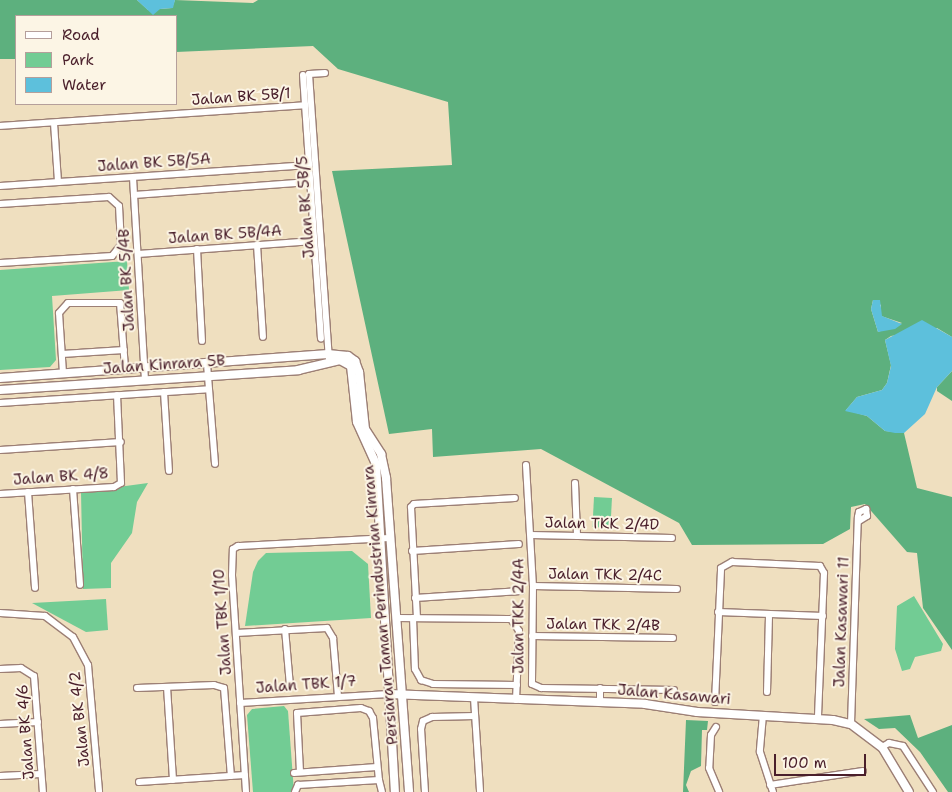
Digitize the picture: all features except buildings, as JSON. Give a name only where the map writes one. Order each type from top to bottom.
[{"type":"street","name":"Jalan BK 5B/5","points":[[325,74],[309,74],[329,358]]},
{"type":"street","name":"Jalan BK 5B/5","points":[[303,75],[320,338]]},
{"type":"street","name":"Jalan BK 5B/1","points":[[0,126],[305,105]]},
{"type":"street","points":[[54,123],[58,182]]},
{"type":"street","name":"Jalan BK 5B/5A","points":[[0,186],[309,165]]},
{"type":"street","name":"Jalan BK 5/4B","points":[[133,178],[145,380]]},
{"type":"street","points":[[134,195],[310,182]]},
{"type":"street","points":[[0,204],[109,197],[118,206],[120,224],[120,250],[112,256],[0,264]]},
{"type":"street","name":"Jalan BK 5B/4A","points":[[138,254],[314,241]]},
{"type":"street","points":[[257,246],[263,338]]},
{"type":"street","points":[[196,250],[202,341]]},
{"type":"street","points":[[63,373],[60,310],[68,303],[120,303],[125,368]]},
{"type":"street","points":[[62,354],[124,350]]},
{"type":"street","name":"Persiaran Taman Perindustrian Kinrara","points":[[329,358],[348,356],[358,366],[365,429],[384,460],[409,792]]},
{"type":"street","name":"Jalan Kinrara 5B","points":[[0,378],[125,368],[329,358]]},
{"type":"street","name":"Jalan Kinrara 5B","points":[[0,390],[298,370],[329,358]]},
{"type":"street","name":"Persiaran Taman Perindustrian Kinrara","points":[[329,358],[346,362],[353,372],[360,432],[373,453],[376,464],[395,792]]},
{"type":"street","points":[[207,364],[215,464]]},
{"type":"street","points":[[0,403],[209,389]]},
{"type":"street","points":[[164,392],[168,471]]},
{"type":"street","points":[[0,450],[121,442],[117,395]]},
{"type":"street","name":"Jalan BK 4/8","points":[[0,494],[114,487],[122,481],[121,442]]},
{"type":"street","name":"Jalan TKK 2/4A","points":[[526,465],[533,586],[532,684],[542,688],[674,690]]},
{"type":"street","points":[[575,483],[578,536]]},
{"type":"street","points":[[73,489],[80,586]]},
{"type":"street","points":[[28,492],[35,588]]},
{"type":"street","points":[[515,498],[414,504],[409,511],[415,598],[415,669],[421,680],[433,684],[517,685]]},
{"type":"street","name":"Jalan Kasawari 11","points":[[851,724],[859,521]]},
{"type":"street","name":"Jalan TKK 2/4D","points":[[531,535],[672,538]]},
{"type":"street","name":"Jalan TBK 1/10","points":[[246,792],[233,550],[238,546],[391,538]]},
{"type":"street","points":[[412,551],[519,544]]},
{"type":"street","points":[[715,702],[721,568],[732,562],[820,566],[824,573],[818,719]]},
{"type":"street","name":"Jalan TKK 2/4C","points":[[533,586],[677,589]]},
{"type":"street","points":[[415,598],[521,591]]},
{"type":"street","points":[[718,612],[822,616]]},
{"type":"street","name":"Jalan BK 4/2","points":[[0,613],[45,616],[73,636],[88,665],[99,792]]},
{"type":"street","points":[[767,692],[769,615]]},
{"type":"street","points":[[397,618],[511,619],[519,631],[516,700]]},
{"type":"street","points":[[236,633],[322,627],[330,630],[338,696]]},
{"type":"street","points":[[285,630],[290,686]]},
{"type":"street","name":"Jalan TKK 2/4B","points":[[532,636],[673,638]]},
{"type":"street","name":"Jalan BK 4/6","points":[[0,669],[21,668],[34,676],[43,792]]},
{"type":"street","points":[[137,688],[218,685],[224,688],[231,776]]},
{"type":"street","points":[[167,687],[173,780]]},
{"type":"street","points":[[600,688],[600,703]]},
{"type":"street","name":"Jalan Kasawari","points":[[403,695],[600,703],[818,719],[851,724],[882,748],[909,792]]},
{"type":"street","name":"Jalan TBK 1/7","points":[[240,703],[338,696],[403,695]]},
{"type":"street","points":[[474,698],[480,792]]},
{"type":"street","points":[[296,699],[297,772],[377,767]]},
{"type":"street","points":[[297,713],[361,708],[369,711],[373,718],[377,767],[382,792]]},
{"type":"street","points":[[763,715],[760,752],[772,789],[863,771]]},
{"type":"street","points":[[425,792],[421,729],[423,721],[432,717],[475,716]]},
{"type":"street","points":[[0,724],[38,722]]},
{"type":"street","points":[[716,726],[711,734],[709,768],[719,792]]},
{"type":"street","points":[[882,748],[890,743],[903,746],[934,792]]},
{"type":"street","points":[[0,776],[42,774]]},
{"type":"street","points":[[139,782],[245,776]]},
{"type":"street","points":[[295,792],[298,785],[379,780]]},
{"type":"green space","points":[[0,0],[137,0],[148,10],[172,8],[175,0],[253,3],[258,0],[952,0],[952,337],[937,328],[891,336],[885,340],[891,365],[887,383],[882,390],[857,397],[846,410],[867,416],[885,431],[904,433],[917,488],[952,497],[952,650],[923,608],[917,553],[907,552],[865,504],[851,507],[850,529],[823,544],[692,545],[679,523],[541,449],[433,457],[432,429],[389,434],[332,171],[452,165],[448,102],[338,69],[313,46],[178,52],[178,15],[15,15],[15,59],[0,59]],"holes":[[[873,300],[881,305],[881,316],[902,323],[878,332],[871,309]]]},
{"type":"green space","points":[[127,261],[129,290],[52,296],[56,360],[50,367],[0,370],[0,270]]},
{"type":"green space","points":[[952,371],[952,401],[937,391],[937,387]]},
{"type":"green space","points":[[148,483],[137,502],[132,533],[111,563],[111,588],[83,589],[81,492]]},
{"type":"green space","points":[[594,497],[612,498],[610,528],[592,527]]},
{"type":"green space","points":[[352,551],[368,564],[371,618],[245,626],[253,572],[258,561],[266,553]]},
{"type":"green space","points":[[914,596],[943,644],[941,651],[915,657],[910,669],[902,671],[895,649],[897,606]]},
{"type":"green space","points":[[106,599],[108,630],[86,632],[32,603]]},
{"type":"green space","points":[[284,706],[288,711],[294,792],[253,792],[247,715],[252,709]]},
{"type":"green space","points":[[910,715],[918,738],[952,725],[952,792],[948,792],[920,752],[895,728],[879,729],[864,719]]},
{"type":"green space","points":[[686,720],[708,721],[707,730],[702,730],[701,766],[691,771],[686,785],[689,792],[683,792]]},
{"type":"water","points":[[137,0],[175,0],[173,8],[160,9],[153,15]]},
{"type":"water","points":[[873,300],[880,300],[882,316],[902,324],[895,329],[878,332],[871,309]]},
{"type":"water","points":[[922,320],[952,337],[952,371],[937,387],[925,414],[904,433],[895,433],[885,431],[867,416],[845,411],[857,397],[882,390],[887,383],[891,366],[885,340]]}]
